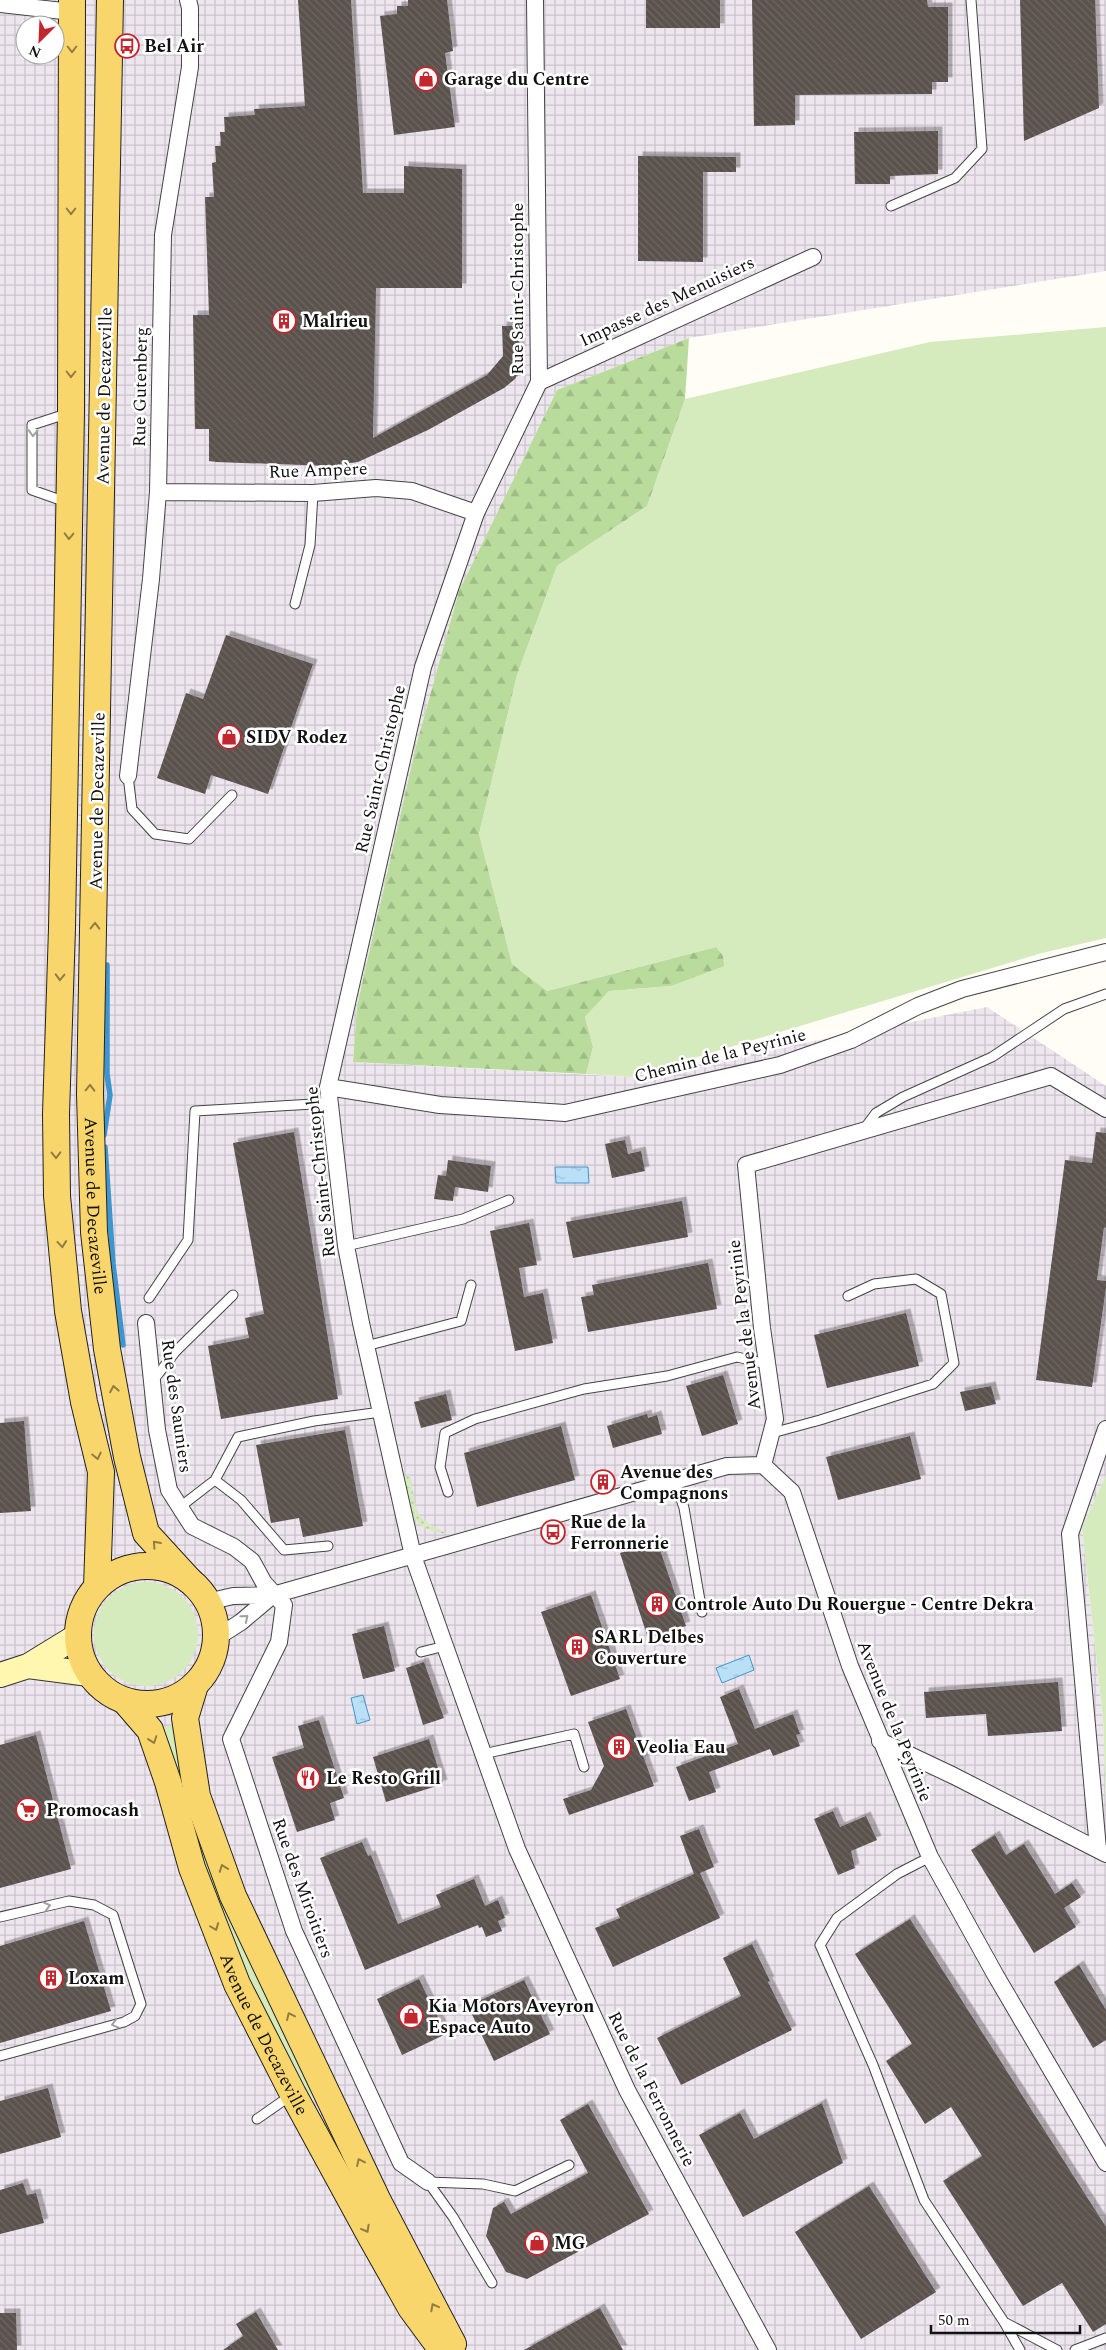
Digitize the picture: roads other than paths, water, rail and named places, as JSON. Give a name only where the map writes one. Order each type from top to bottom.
[{"type":"main road","name":"Avenue de Decazeville","points":[[115,3],[90,1094],[94,1232],[107,1349],[127,1457],[146,1533],[189,1580]]},
{"type":"main road","name":"Avenue de Decazeville","points":[[72,6],[71,412],[62,928],[56,1114],[57,1196],[68,1311],[84,1402],[101,1472],[97,1587]]},
{"type":"main road","points":[[141,1566],[166,1569],[189,1580],[207,1602],[215,1626],[216,1638],[210,1663],[195,1685],[174,1698],[162,1702],[137,1704],[125,1701],[105,1690],[89,1674],[83,1662],[77,1636],[82,1609],[97,1587],[117,1573],[141,1566]]},
{"type":"main road","name":"Avenue de Decazeville","points":[[195,1685],[185,1718],[197,1796],[233,1896],[378,2201],[457,2350]]},
{"type":"main road","name":"Avenue de Decazeville","points":[[125,1701],[150,1730],[168,1782],[192,1868],[237,1984],[293,2094],[411,2308],[442,2350]]},
{"type":"street","name":"Rue Gutenberg","points":[[128,776],[151,579],[158,492],[163,235],[190,67],[190,8],[188,0]]},
{"type":"street","name":"Rue Saint-Christophe","points":[[413,1556],[366,1346],[346,1246],[329,1095],[423,667],[476,513],[539,382],[535,0]]},
{"type":"street","points":[[0,4],[72,6]]},
{"type":"street","name":"Impasse des Menuisiers","points":[[539,382],[813,257]]},
{"type":"street","name":"Rue Ampère","points":[[158,492],[313,493],[376,488],[412,491],[476,513]]},
{"type":"street","name":"Chemin de la Peyrinie","points":[[329,1095],[440,1105],[565,1113],[780,1064],[851,1040],[918,1006],[962,988],[1106,952]]},
{"type":"street","name":"Avenue de la Peyrinie","points":[[1106,1109],[1051,1076],[746,1165],[762,1328],[775,1419],[763,1465],[792,1492],[850,1666],[930,1857],[996,1976],[1106,2162]]},
{"type":"street","name":"Rue des Sauniers","points":[[146,1324],[157,1430],[168,1490],[192,1526],[234,1547],[252,1561],[264,1584],[273,1595]]},
{"type":"street","points":[[1102,1852],[1070,1534],[1106,1429]]},
{"type":"street","points":[[207,1602],[233,1596],[273,1595],[728,1466],[763,1465]]},
{"type":"street","name":"Rue de la Ferronnerie","points":[[413,1556],[517,1850],[627,2090],[768,2350]]},
{"type":"street","points":[[216,1638],[241,1622],[273,1595]]},
{"type":"street","name":"Rue des Miroitiers","points":[[273,1595],[284,1605],[280,1642],[231,1739],[294,1931],[401,2163],[428,2182]]},
{"type":"street","points":[[0,1675],[28,1666],[77,1636]]},
{"type":"street","points":[[28,1666],[89,1674]]},
{"type":"street","points":[[880,1741],[1102,1852]]},
{"type":"street","points":[[411,2308],[426,2350]]},
{"type":"lane","points":[[891,206],[955,178],[982,149],[971,0]]},
{"type":"lane","points":[[69,502],[32,490],[32,425],[71,412]]},
{"type":"lane","points":[[295,604],[310,545],[313,493]]},
{"type":"lane","points":[[128,776],[132,809],[155,834],[189,839],[232,795]]},
{"type":"lane","points":[[863,1130],[876,1113],[890,1105],[992,1057],[1064,1009],[1106,994]]},
{"type":"lane","points":[[149,1298],[188,1240],[195,1111],[329,1095]]},
{"type":"lane","points":[[346,1246],[463,1219],[509,1200]]},
{"type":"lane","points":[[772,1433],[820,1420],[933,1384],[954,1363],[941,1294],[916,1279],[874,1284],[848,1296]]},
{"type":"lane","points":[[366,1346],[461,1321],[471,1285]]},
{"type":"lane","points":[[152,1382],[176,1351],[233,1295]]},
{"type":"lane","points":[[448,1492],[440,1467],[445,1433],[475,1419],[584,1389],[667,1376],[737,1358],[767,1364]]},
{"type":"lane","points":[[180,1507],[215,1480],[238,1437],[314,1421],[381,1412]]},
{"type":"lane","points":[[215,1480],[240,1500],[284,1550],[328,1546]]},
{"type":"lane","points":[[675,1481],[684,1508],[702,1612]]},
{"type":"lane","points":[[421,1652],[445,1646]]},
{"type":"lane","points":[[483,1754],[574,1734],[584,1767]]},
{"type":"lane","points":[[930,1857],[897,1874],[837,1918],[820,1945],[873,2064],[924,2200],[1004,2322],[1020,2350]]},
{"type":"lane","points":[[0,1917],[69,1900],[94,1905],[113,1915],[141,2004],[135,2016],[124,2022],[0,2056]]},
{"type":"lane","points":[[257,2119],[293,2094]]},
{"type":"lane","points":[[428,2182],[483,2184],[515,2191],[569,2165]]},
{"type":"lane","points":[[428,2182],[453,2217],[492,2283]]},
{"type":"lane","points":[[1004,2322],[1057,2350]]},
{"type":"lane","points":[[1074,2350],[1106,2338]]},
{"type":"water","points":[[555,1167],[588,1167],[589,1183],[556,1183]]},
{"type":"water","points":[[749,1655],[754,1670],[722,1683],[716,1668]]},
{"type":"water","points":[[363,1695],[370,1720],[357,1724],[351,1698]]},
{"type":"waterway","points":[[104,1135],[110,1095],[107,1074],[107,965]]},
{"type":"waterway","points":[[105,1147],[113,1264],[123,1345]]},
{"type":"place","name":"Bel Air","points":[[127,46]]},
{"type":"place","name":"Garage du Centre","points":[[426,79]]},
{"type":"place","name":"Malrieu","points":[[284,321]]},
{"type":"place","name":"SIDV Rodez","points":[[229,737]]},
{"type":"place","name":"Avenue des Compagnons","points":[[603,1482]]},
{"type":"place","name":"Rue de la Ferronnerie","points":[[553,1532]]},
{"type":"place","name":"Controle Auto Du Rouergue - Centre Dekra","points":[[657,1604]]},
{"type":"place","name":"SARL Delbes Couverture","points":[[577,1647]]},
{"type":"place","name":"Veolia Eau","points":[[619,1747]]},
{"type":"place","name":"Le Resto Grill","points":[[308,1778]]},
{"type":"place","name":"Promocash","points":[[28,1810]]},
{"type":"place","name":"Loxam","points":[[51,1978]]},
{"type":"place","name":"Kia Motors Aveyron Espace Auto","points":[[411,2016]]},
{"type":"place","name":"MG","points":[[537,2243]]}]
